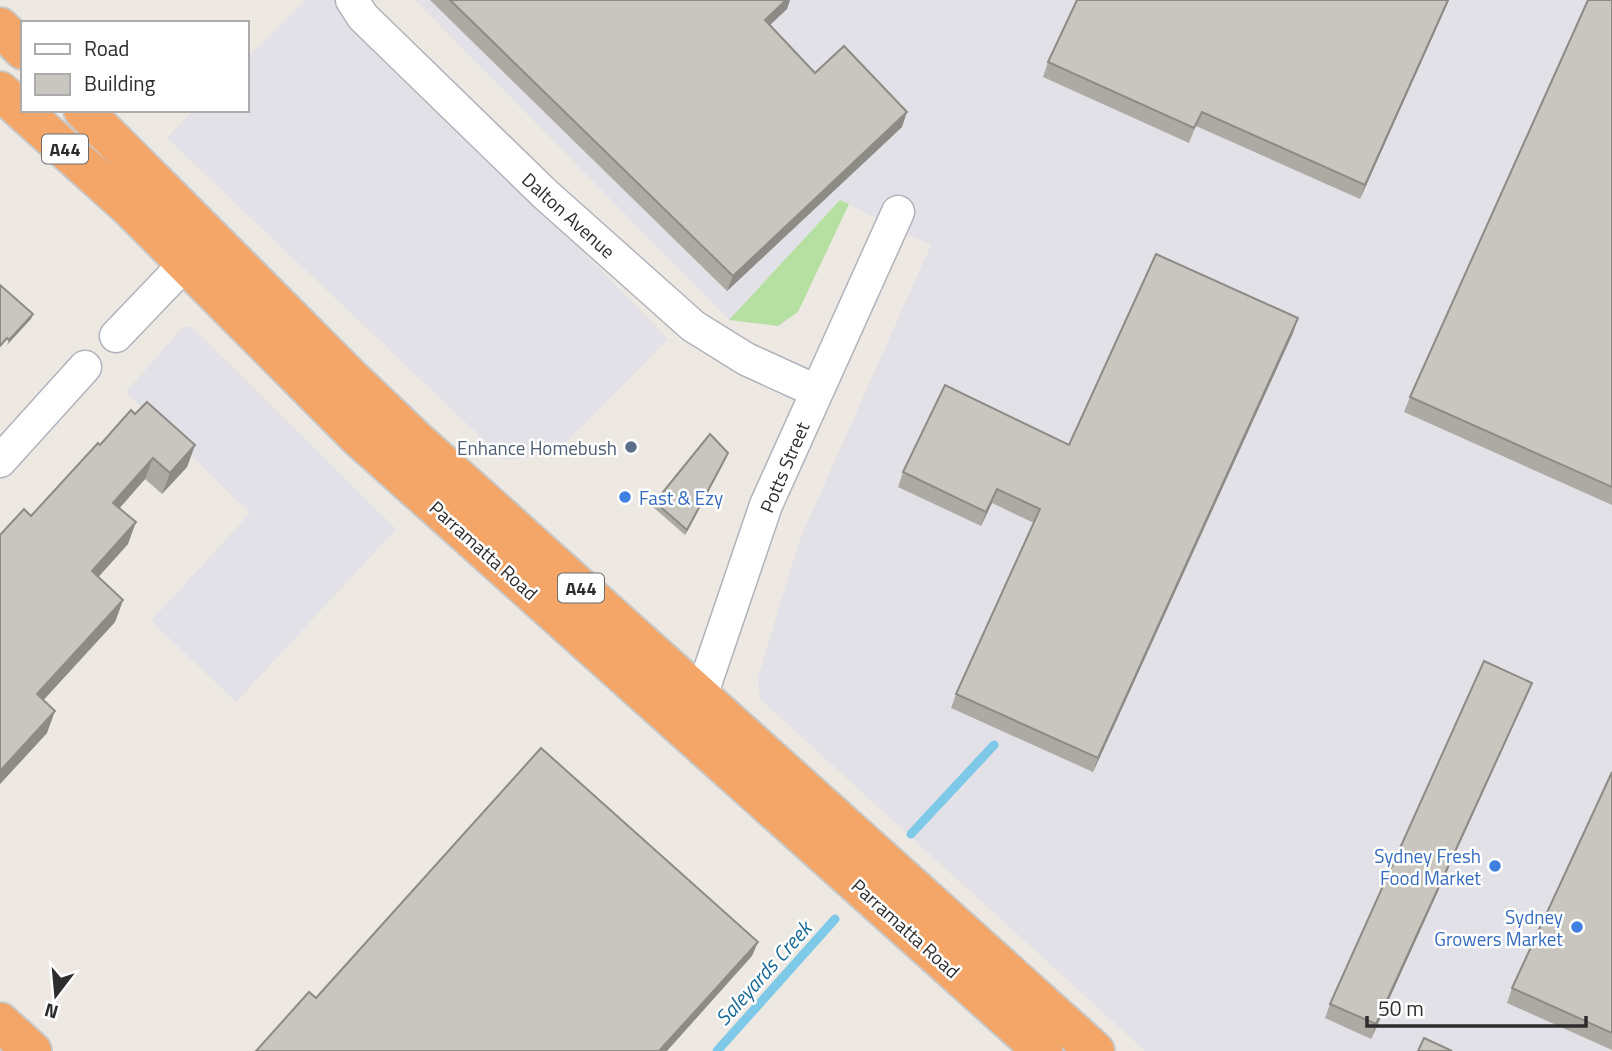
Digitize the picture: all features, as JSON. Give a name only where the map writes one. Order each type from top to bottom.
[{"type":"highway","points":[[0,27],[21,48]]},
{"type":"highway","name":"Parramatta Road","points":[[0,91],[21,110]]},
{"type":"highway","name":"Parramatta Road","points":[[23,112],[129,207],[197,251]]},
{"type":"highway","name":"Parramatta Road","points":[[85,112],[197,251],[357,436],[689,709],[1036,1038],[1095,1051]]},
{"type":"highway","points":[[0,1022],[32,1051]]},
{"type":"street","name":"Dalton Avenue","points":[[357,8],[545,194],[693,326],[746,359],[816,391]]},
{"type":"street","name":"Potts Street","points":[[689,709],[766,505],[898,212]]},
{"type":"street","points":[[116,336],[197,251]]},
{"type":"street","points":[[0,461],[85,367]]},
{"type":"shaded area","points":[[305,0],[338,0],[668,339],[554,455],[505,460],[167,138],[192,112],[248,112],[248,57]]},
{"type":"shaded area","points":[[415,0],[1612,0],[1612,1051],[1145,1051],[760,699],[758,677],[800,539],[931,245],[840,200],[729,320]]},
{"type":"shaded area","points":[[183,327],[192,327],[396,529],[236,702],[151,621],[250,513],[126,392]]},
{"type":"green space","points":[[840,200],[849,204],[798,312],[778,326],[729,320]]},
{"type":"building","points":[[450,0],[786,0],[765,20],[815,73],[844,46],[907,112],[733,276]]},
{"type":"building","points":[[1077,0],[1448,0],[1365,185],[1202,112],[1194,128],[1048,62]]},
{"type":"building","points":[[1588,0],[1612,0],[1612,487],[1410,397]]},
{"type":"building","points":[[1156,254],[1298,318],[1098,758],[956,694],[1040,509],[997,489],[986,512],[903,472],[945,385],[1069,445]]},
{"type":"building","points":[[0,285],[33,314],[0,346]]},
{"type":"building","points":[[147,402],[195,445],[170,473],[153,458],[113,503],[136,522],[92,571],[123,600],[37,694],[55,711],[0,771],[0,535],[24,509],[31,516],[131,410],[135,414]]},
{"type":"building","points":[[710,434],[728,453],[687,530],[655,502]]},
{"type":"building","points":[[1484,661],[1532,683],[1376,1024],[1330,1004]]},
{"type":"building","points":[[541,748],[758,942],[659,1051],[256,1051],[309,992],[316,998]]},
{"type":"building","name":"Sydney Growers Market","points":[[1612,772],[1612,1033],[1512,988]]},
{"type":"building","points":[[1424,1038],[1452,1051],[1418,1051]]},
{"type":"waterway","name":"Saleyards Creek","points":[[911,834],[994,745]]},
{"type":"waterway","name":"Saleyards Creek","points":[[717,1051],[835,919]]},
{"type":"place","name":"Enhance Homebush","points":[[631,447]]},
{"type":"place","name":"Fast & Ezy","points":[[625,497]]},
{"type":"place","name":"Sydney Fresh Food Market","points":[[1495,866]]},
{"type":"place","name":"Sydney Growers Market","points":[[1577,927]]}]
